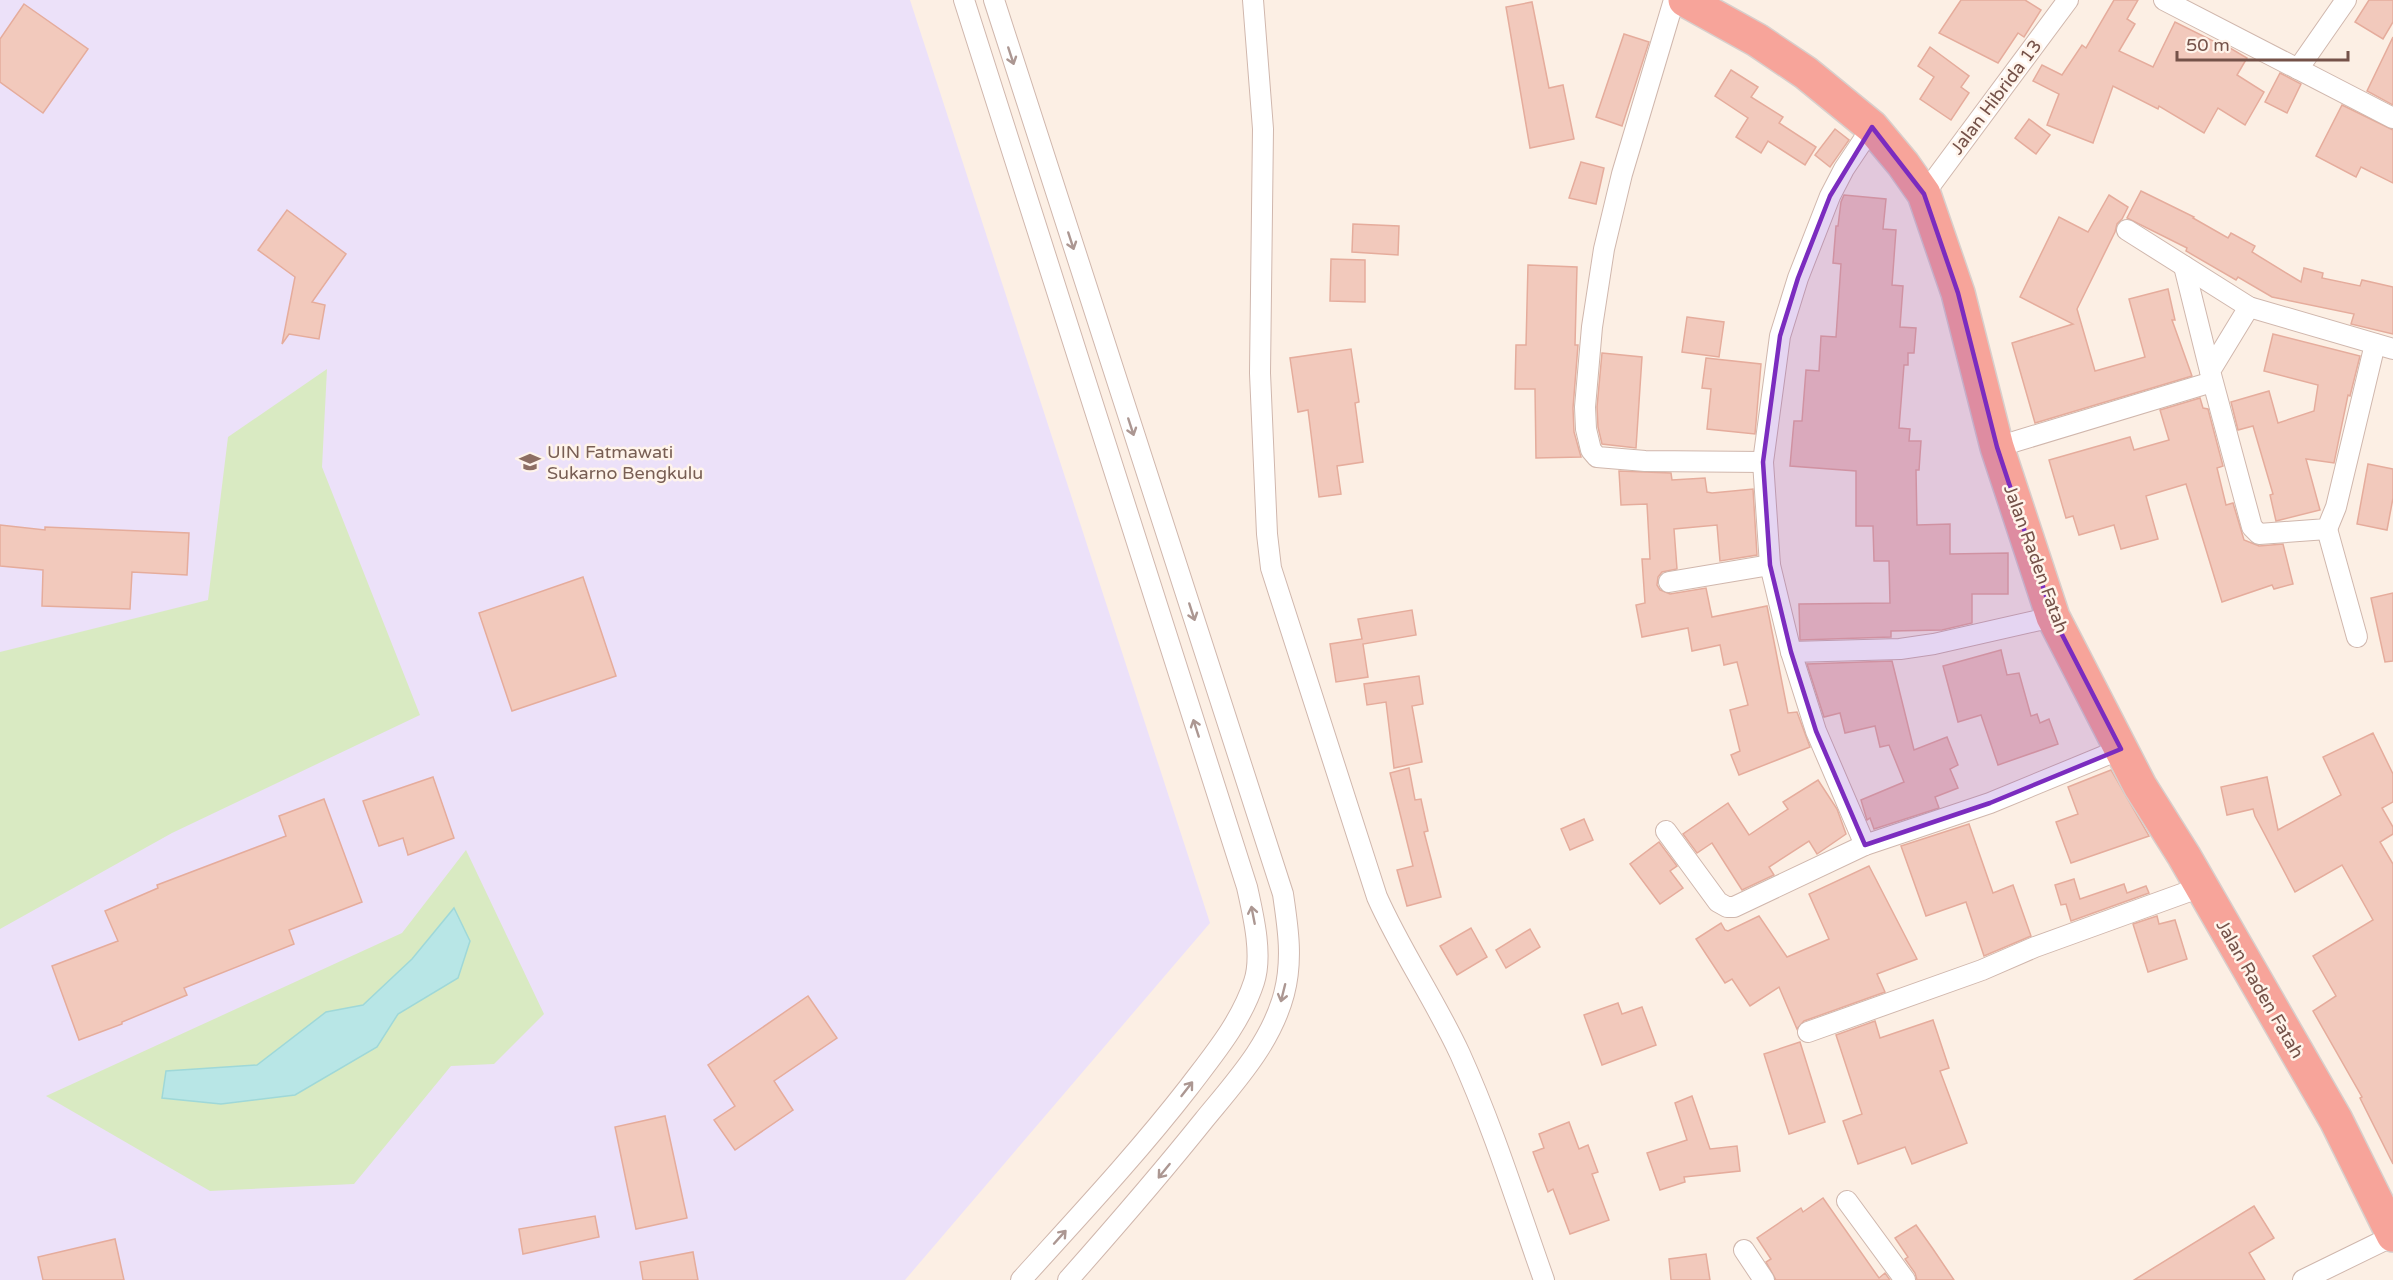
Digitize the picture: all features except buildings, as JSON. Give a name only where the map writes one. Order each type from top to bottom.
[{"type":"highway","name":"Jalan Raden Fatah","points":[[1685,0],[1780,55],[1806,73],[1872,127],[1903,164],[1924,194],[1958,293],[1997,447],[2053,617],[2140,786],[2336,1120],[2393,1236]]},
{"type":"street","points":[[964,0],[1247,887],[1255,922],[1257,952],[1255,980],[1242,1010],[1222,1044],[1149,1139],[1021,1280]]},
{"type":"street","points":[[994,0],[1283,894],[1290,940],[1289,964],[1276,1019],[1251,1062],[1154,1184],[1068,1280]]},
{"type":"street","points":[[1253,0],[1263,129],[1260,373],[1267,534],[1271,568],[1377,897],[1395,938],[1458,1050],[1481,1101],[1544,1280]]},
{"type":"street","points":[[1674,0],[1622,174],[1604,249],[1592,327],[1585,407],[1586,429],[1591,450],[1597,457],[1645,461],[1763,462]]},
{"type":"street","name":"Jalan Hibrida 13","points":[[1924,194],[2068,0]]},
{"type":"street","points":[[2164,0],[2393,118]]},
{"type":"street","points":[[2298,69],[2346,0]]},
{"type":"street","points":[[1864,845],[1816,731],[1791,652],[1770,565],[1763,462],[1780,336],[1798,279],[1823,213],[1844,169],[1872,127]]},
{"type":"street","points":[[2127,230],[2249,307],[2384,346],[2336,507],[2327,529],[2357,637]]},
{"type":"street","points":[[2184,266],[2211,377],[2252,527],[2259,534],[2327,529]]},
{"type":"street","points":[[1997,447],[2211,377],[2249,307]]},
{"type":"street","points":[[1669,582],[1770,565]]},
{"type":"street","points":[[1791,652],[1900,649],[1934,644],[2053,617]]},
{"type":"street","points":[[1666,831],[1718,902],[1727,907],[1734,907],[1864,845],[1990,803],[2121,749]]},
{"type":"street","points":[[1808,1032],[1982,970],[2035,947],[2201,887]]},
{"type":"street","points":[[1847,1201],[1905,1280]]},
{"type":"street","points":[[2303,1280],[2393,1236]]},
{"type":"street","points":[[1744,1250],[1764,1280]]},
{"type":"highlighted area","points":[[1872,127],[1924,194],[1958,293],[1997,447],[2053,617],[2121,749],[1990,803],[1865,845],[1816,731],[1791,652],[1770,565],[1763,462],[1780,336],[1798,278],[1830,196]]},
{"type":"shaded area","name":"UIN Fatmawati Sukarno Bengkulu","points":[[0,0],[910,0],[1210,923],[905,1280],[0,1280]]},
{"type":"green space","points":[[327,369],[322,467],[420,715],[172,833],[0,929],[0,652],[208,600],[228,437]]},
{"type":"green space","points":[[466,850],[544,1014],[494,1064],[451,1066],[354,1184],[210,1191],[46,1096],[402,933]]},
{"type":"water","points":[[454,908],[470,941],[458,978],[398,1014],[377,1047],[295,1095],[221,1104],[162,1098],[166,1071],[257,1065],[326,1012],[363,1005],[412,959]]},
{"type":"place","name":"UIN Fatmawati Sukarno Bengkulu","points":[[530,462]]}]
